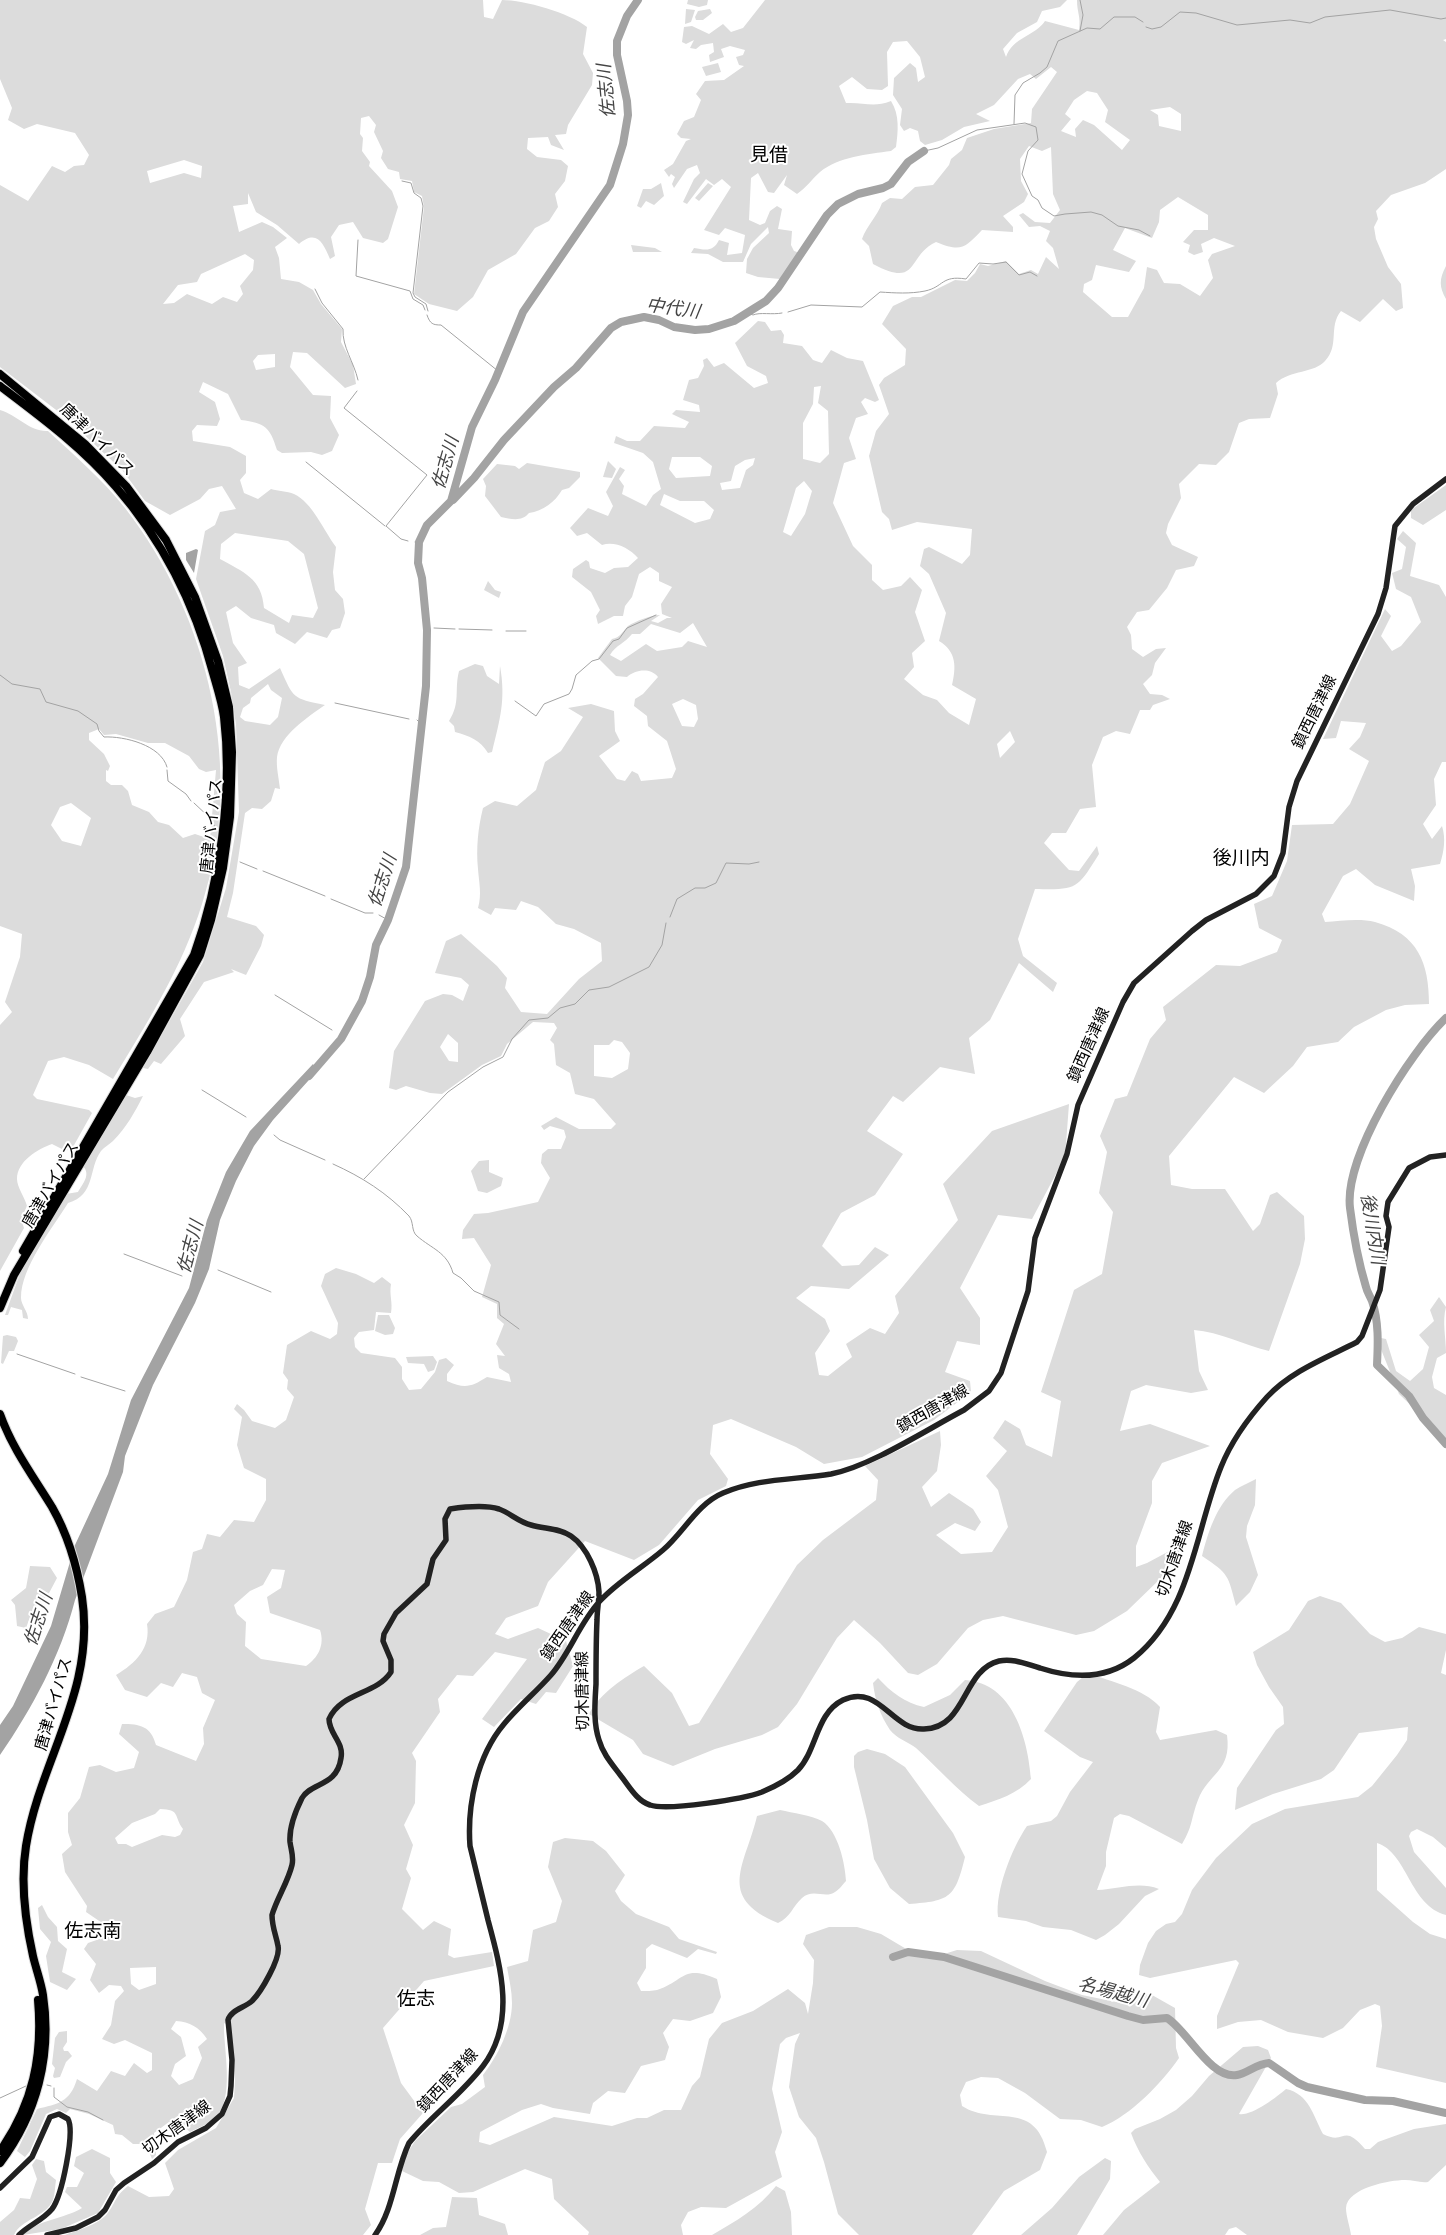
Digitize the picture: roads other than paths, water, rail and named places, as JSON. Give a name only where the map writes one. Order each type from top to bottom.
[{"type":"highway","name":"唐津バイパス","points":[[0,374],[85,444],[126,486],[166,540],[195,597],[218,661],[229,707],[232,752],[230,817],[223,868],[211,920],[200,955],[147,1052],[14,1275],[0,1308]]},
{"type":"highway","name":"唐津バイパス","points":[[0,386],[91,460],[134,509],[157,542],[196,617],[222,707],[226,749],[225,800],[218,865],[209,906],[194,955],[37,1225],[0,1298]]},
{"type":"highway","name":"唐津バイパス","points":[[0,1414],[17,1451],[52,1508],[68,1541],[77,1569],[82,1600],[84,1651],[80,1675],[62,1734],[36,1806],[26,1846],[23,1882],[24,1911],[44,2010],[43,2070],[28,2116],[0,2163]]},
{"type":"highway","name":"唐津バイパス","points":[[0,2151],[22,2113],[37,2066],[40,2020],[33,1956]]},
{"type":"main road","name":"鎮西唐津線","points":[[375,2235],[384,2220],[408,2143],[483,2066],[495,2045],[501,2025],[504,2004],[500,1972],[470,1846],[475,1782],[478,1772],[503,1725],[552,1674],[598,1603],[614,1587],[664,1549],[707,1503],[722,1493],[772,1479],[831,1474],[853,1468],[964,1410],[983,1396],[996,1381],[1007,1357],[1028,1290],[1035,1238],[1067,1154],[1078,1106],[1123,1002],[1134,983],[1192,931],[1206,920],[1256,894],[1274,876],[1284,853],[1289,806],[1297,780],[1378,614],[1386,588],[1395,526],[1413,504],[1446,479]]},
{"type":"main road","name":"切木唐津線","points":[[47,2235],[76,2228],[98,2217],[105,2210],[112,2195],[124,2183],[154,2163],[178,2142],[206,2128],[222,2114],[230,2096],[231,2086],[232,2060],[228,2020],[232,2013],[252,2000],[262,1988],[278,1953],[279,1946],[272,1924],[272,1915],[292,1863],[290,1834],[293,1822],[305,1793],[327,1781],[340,1764],[341,1746],[332,1732],[329,1719],[339,1704],[380,1683],[391,1672],[391,1660],[383,1641],[384,1634],[396,1613],[427,1584],[434,1559],[446,1540],[445,1519],[447,1512],[456,1508],[494,1508],[523,1522],[560,1530],[569,1534],[582,1548],[594,1568],[599,1594],[595,1716],[597,1736],[609,1761],[635,1794],[651,1806],[673,1807],[749,1796],[777,1784],[796,1772],[803,1763],[829,1710],[844,1699],[854,1697],[872,1699],[903,1723],[913,1728],[925,1730],[938,1727],[948,1721],[957,1711],[985,1667],[994,1662],[1016,1660],[1065,1675],[1092,1675],[1112,1670],[1132,1659],[1147,1645],[1169,1616],[1186,1578],[1221,1467],[1228,1452],[1252,1416],[1268,1396],[1284,1382],[1299,1372],[1357,1342],[1362,1336],[1376,1302],[1389,1226],[1386,1216],[1388,1202],[1409,1168],[1430,1157],[1446,1155]]},
{"type":"main road","points":[[0,2188],[32,2157],[50,2117],[59,2114],[68,2119],[70,2131],[57,2200],[43,2218],[18,2235]]},
{"type":"waterway","name":"佐志川","points":[[309,1076],[341,1039],[362,1001],[370,977],[376,945],[388,920],[406,867],[426,686],[427,630],[422,578],[418,563],[419,542],[427,525],[451,501],[472,427],[495,380],[523,312],[610,185],[623,144],[628,115],[627,101],[617,55],[617,41],[627,16],[638,0]]},
{"type":"waterway","points":[[1080,0],[1083,15],[1080,31]]},
{"type":"waterway","points":[[1146,27],[1152,29],[1161,27],[1180,12],[1196,13],[1237,25],[1290,20],[1310,23],[1325,17],[1390,10],[1441,19],[1446,18]]},
{"type":"waterway","points":[[1014,124],[1015,95],[1023,83],[1047,67],[1058,41],[1087,28],[1100,29],[1114,17],[1135,17],[1143,22]]},
{"type":"waterway","points":[[924,151],[938,148],[977,130],[1025,123],[1036,127],[1038,140],[1028,151],[1022,174],[1032,196],[1038,200],[1042,208],[1054,216],[1091,212],[1102,215],[1118,226],[1139,230],[1150,236]]},
{"type":"waterway","name":"中代川","points":[[453,500],[474,478],[504,440],[554,387],[576,368],[611,328],[621,322],[644,317],[659,320],[674,327],[695,330],[709,329],[734,321],[766,301],[778,288],[827,215],[838,204],[858,194],[883,188],[891,184],[908,162],[924,151]]},
{"type":"waterway","points":[[402,181],[411,183],[414,193],[421,198],[423,206],[413,293],[415,297],[426,304],[428,311]]},
{"type":"waterway","points":[[358,240],[356,276],[410,291],[413,299],[423,305],[425,310]]},
{"type":"waterway","points":[[788,312],[811,305],[862,307],[880,292],[908,293],[925,291],[947,280],[966,279],[979,263],[993,264],[1006,262],[1019,275],[1030,272],[1037,276]]},
{"type":"waterway","points":[[315,289],[322,303],[343,329],[344,342],[358,380]]},
{"type":"waterway","points":[[746,312],[753,315],[782,313]]},
{"type":"waterway","points":[[427,315],[432,323],[441,325],[498,371]]},
{"type":"waterway","points":[[357,391],[344,408],[427,475],[386,526],[401,539],[408,541]]},
{"type":"waterway","points":[[306,462],[385,526]]},
{"type":"waterway","points":[[515,701],[536,716],[544,704],[569,694],[576,675],[592,661],[599,659],[613,641],[619,639],[627,628],[656,615]]},
{"type":"waterway","points":[[434,628],[455,629]]},
{"type":"waterway","points":[[459,629],[492,630]]},
{"type":"waterway","points":[[506,631],[526,631]]},
{"type":"waterway","points":[[0,675],[12,684],[40,689],[46,702],[78,711],[97,724],[99,731],[104,737],[121,738],[141,743],[157,753],[167,767]]},
{"type":"waterway","points":[[335,703],[409,719]]},
{"type":"waterway","name":"佐志川","points":[[417,720],[421,724]]},
{"type":"waterway","points":[[167,770],[168,781],[186,794],[191,801]]},
{"type":"waterway","points":[[194,803],[210,818],[215,827]]},
{"type":"waterway","points":[[240,862],[257,869]]},
{"type":"waterway","points":[[670,917],[677,899],[695,888],[705,888],[716,883],[726,863],[749,864],[759,862]]},
{"type":"waterway","points":[[263,871],[325,896]]},
{"type":"waterway","points":[[331,899],[365,913],[373,913]]},
{"type":"waterway","points":[[379,915],[388,920]]},
{"type":"waterway","points":[[364,1179],[448,1092],[483,1067],[503,1057],[512,1039],[529,1020],[548,1018],[560,1008],[575,1004],[589,990],[609,987],[649,967],[662,945],[666,923]]},
{"type":"waterway","points":[[275,995],[332,1030]]},
{"type":"waterway","name":"後川内川","points":[[1446,1018],[1415,1055],[1382,1107],[1357,1162],[1351,1187],[1350,1208],[1366,1289],[1376,1316],[1377,1365],[1409,1396],[1423,1418],[1446,1444]]},
{"type":"waterway","points":[[202,1090],[246,1117]]},
{"type":"waterway","points":[[274,1135],[280,1140],[325,1160]]},
{"type":"waterway","points":[[333,1164],[374,1186],[392,1200],[411,1218],[415,1234],[443,1255],[453,1273],[474,1291],[499,1302],[500,1315],[519,1329]]},
{"type":"waterway","points":[[124,1254],[182,1276]]},
{"type":"waterway","points":[[218,1270],[271,1292]]},
{"type":"waterway","points":[[17,1354],[75,1374]]},
{"type":"waterway","points":[[81,1377],[125,1391]]},
{"type":"waterway","name":"名場越川","points":[[893,1957],[908,1952],[944,1957],[1128,2016],[1143,2020],[1167,2018],[1175,2024],[1209,2062],[1218,2070],[1227,2074],[1241,2074],[1269,2063],[1307,2087],[1365,2100],[1393,2101],[1446,2113]]},
{"type":"waterway","points":[[47,2085],[51,2086]]},
{"type":"waterway","points":[[0,2098],[26,2086]]},
{"type":"waterway","points":[[54,2088],[54,2097],[67,2107],[88,2112],[103,2120]]},
{"type":"district","name":"見借","points":[[769,156]]},
{"type":"district","name":"後川内","points":[[1241,859]]},
{"type":"district","name":"佐志南","points":[[93,1932]]},
{"type":"district","name":"佐志","points":[[416,2000]]}]
